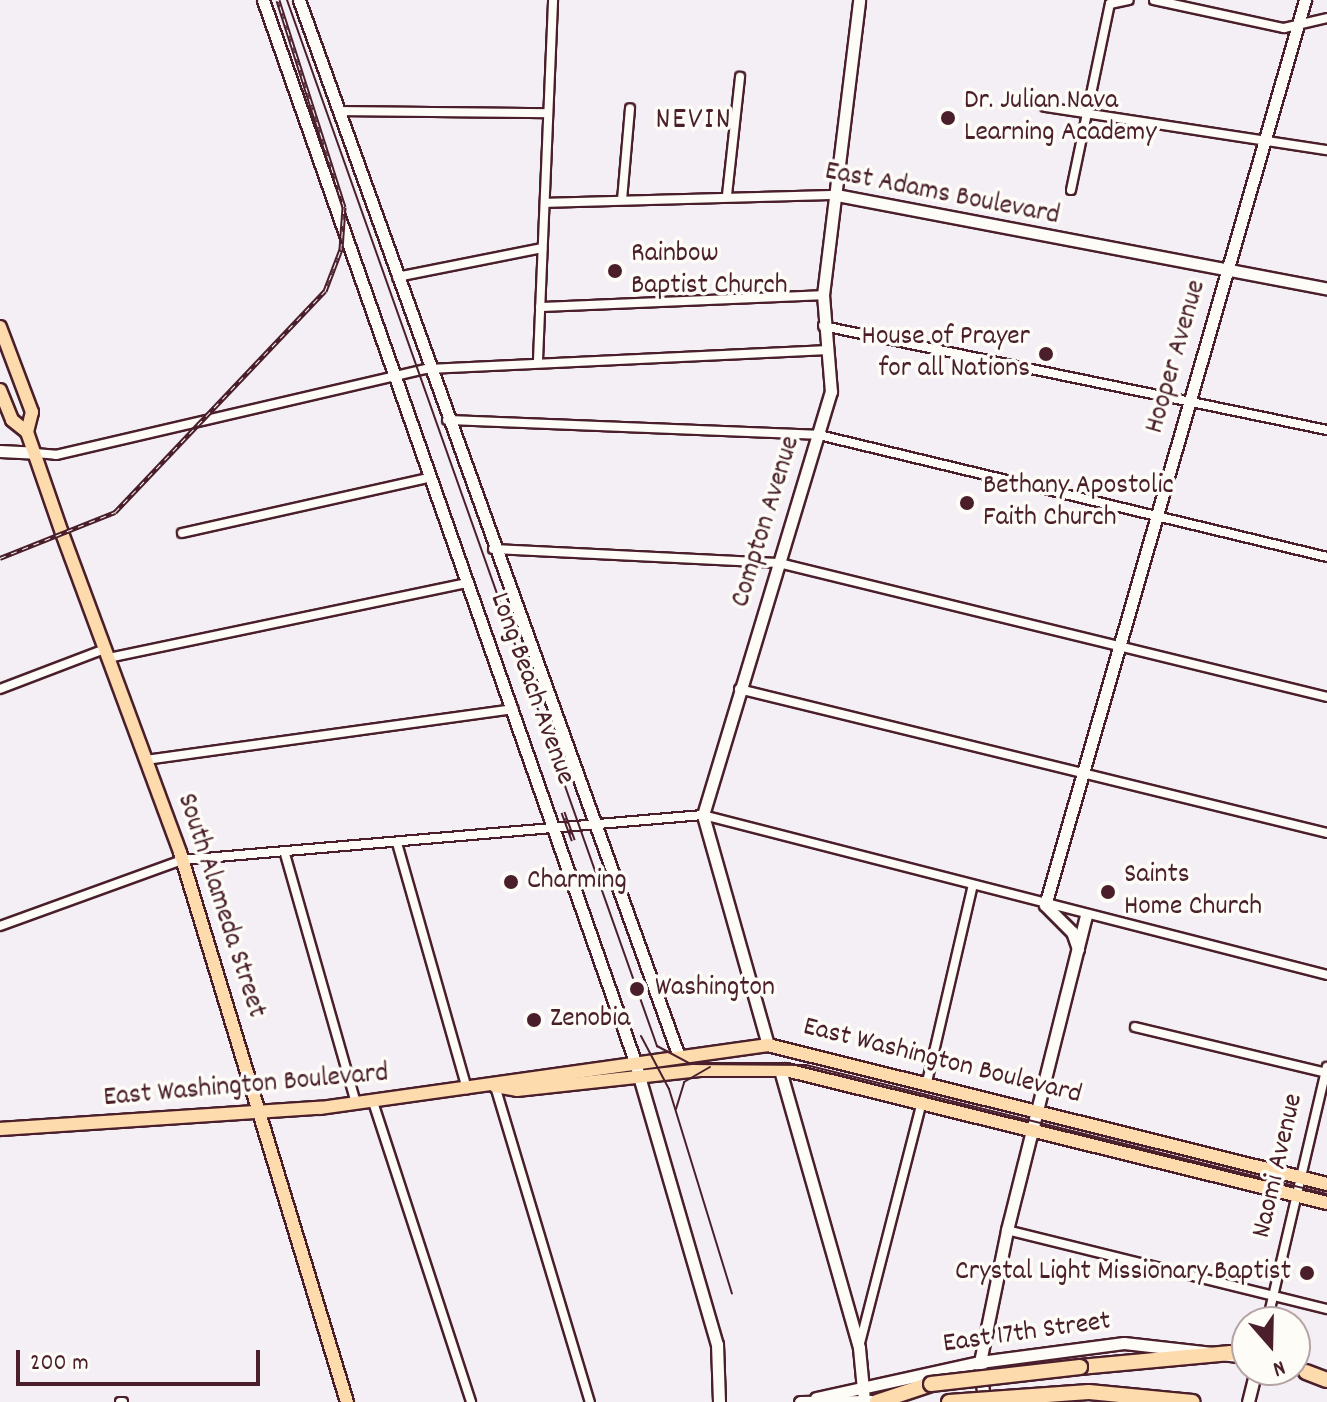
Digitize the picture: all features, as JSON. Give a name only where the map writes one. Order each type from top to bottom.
[{"type":"highway","points":[[871,1401],[931,1384],[1230,1353]]},
{"type":"highway","points":[[949,1402],[1089,1392],[1193,1402]]},
{"type":"main road","name":"South Alameda Street","points":[[0,327],[32,412],[27,432]]},
{"type":"main road","points":[[0,341],[13,361]]},
{"type":"main road","name":"South Alameda Street","points":[[0,390],[12,420],[27,432],[182,860],[347,1402]]},
{"type":"main road","name":"East Washington Boulevard","points":[[0,1129],[259,1114],[373,1102],[495,1086],[676,1048],[768,1045],[927,1082],[1327,1184]]},
{"type":"main road","points":[[657,1075],[675,1066],[676,1048]]},
{"type":"main road","name":"East Washington Boulevard","points":[[495,1086],[517,1090],[657,1075],[780,1070],[1033,1127],[1327,1203]]},
{"type":"street","name":"Long Beach Avenue","points":[[263,0],[634,1059],[717,1344],[719,1402]]},
{"type":"street","name":"Long Beach Avenue","points":[[299,0],[445,420],[676,1048]]},
{"type":"street","points":[[538,360],[553,0]]},
{"type":"street","name":"Compton Avenue","points":[[703,815],[831,392],[823,326],[823,295],[859,0]]},
{"type":"street","points":[[1071,190],[1110,4],[1129,0]]},
{"type":"street","points":[[1154,0],[1284,28],[1327,18]]},
{"type":"street","name":"Hooper Avenue","points":[[1045,905],[1153,518],[1305,0]]},
{"type":"street","points":[[727,195],[740,77]]},
{"type":"street","points":[[1045,107],[1088,110],[1327,150]]},
{"type":"street","points":[[622,200],[630,108]]},
{"type":"street","points":[[340,111],[548,113]]},
{"type":"street","name":"East Adams Boulevard","points":[[545,203],[727,195],[836,195],[1226,274],[1327,289]]},
{"type":"street","points":[[397,277],[542,248]]},
{"type":"street","points":[[540,307],[823,295]]},
{"type":"street","points":[[823,326],[1327,430]]},
{"type":"street","points":[[0,451],[56,455],[427,369],[538,360],[825,350]]},
{"type":"street","points":[[445,420],[819,435],[1153,518],[1327,557]]},
{"type":"street","points":[[182,533],[428,478]]},
{"type":"street","points":[[492,549],[779,563],[1116,650],[1327,697]]},
{"type":"street","points":[[0,689],[106,654],[468,583]]},
{"type":"street","points":[[739,689],[1081,777],[1327,833]]},
{"type":"street","points":[[146,760],[513,709]]},
{"type":"street","points":[[703,815],[768,1045]]},
{"type":"street","points":[[0,926],[182,860],[285,854],[703,815],[972,888],[1327,975]]},
{"type":"street","points":[[397,843],[467,1090]]},
{"type":"street","points":[[285,854],[356,1103]]},
{"type":"street","points":[[927,1082],[972,888]]},
{"type":"street","points":[[1045,905],[1072,932],[1078,949]]},
{"type":"street","points":[[984,1402],[980,1362],[1007,1230],[1086,916]]},
{"type":"street","points":[[1135,1027],[1326,1071]]},
{"type":"street","points":[[780,1070],[859,1348],[871,1401],[816,1398],[800,1402]]},
{"type":"street","name":"Naomi Avenue","points":[[1271,1306],[1326,1071]]},
{"type":"street","points":[[495,1086],[590,1402]]},
{"type":"street","points":[[859,1348],[922,1101]]},
{"type":"street","points":[[373,1102],[471,1402]]},
{"type":"street","points":[[1007,1230],[1327,1309]]},
{"type":"street","name":"East 17th Street","points":[[816,1398],[866,1384],[980,1362],[1124,1343],[1230,1353]]},
{"type":"tram line","points":[[287,0],[657,1046],[691,1064],[806,1065],[1327,1194]]},
{"type":"tram line","points":[[641,1036],[669,1089],[732,1294]]},
{"type":"tram line","points":[[676,1109],[684,1082],[710,1067]]},
{"type":"railway","points":[[0,558],[115,512],[325,291],[341,249],[344,207],[278,0]]},
{"type":"railway","points":[[563,812],[573,840]]},
{"type":"place","name":"Dr. Julian Nava Learning Academy","points":[[948,118]]},
{"type":"place","name":"Rainbow Baptist Church","points":[[615,271]]},
{"type":"place","name":"House of Prayer for all Nations","points":[[1046,354]]},
{"type":"place","name":"Bethany Apostolic Faith Church","points":[[967,503]]},
{"type":"place","name":"Charming","points":[[511,882]]},
{"type":"place","name":"Saints Home Church","points":[[1108,892]]},
{"type":"place","name":"Washington","points":[[637,989]]},
{"type":"place","name":"Zenobia","points":[[534,1020]]},
{"type":"place","name":"Crystal Light Missionary Baptist","points":[[1307,1273]]},
{"type":"district","name":"NEVIN","points":[[694,122]]}]
